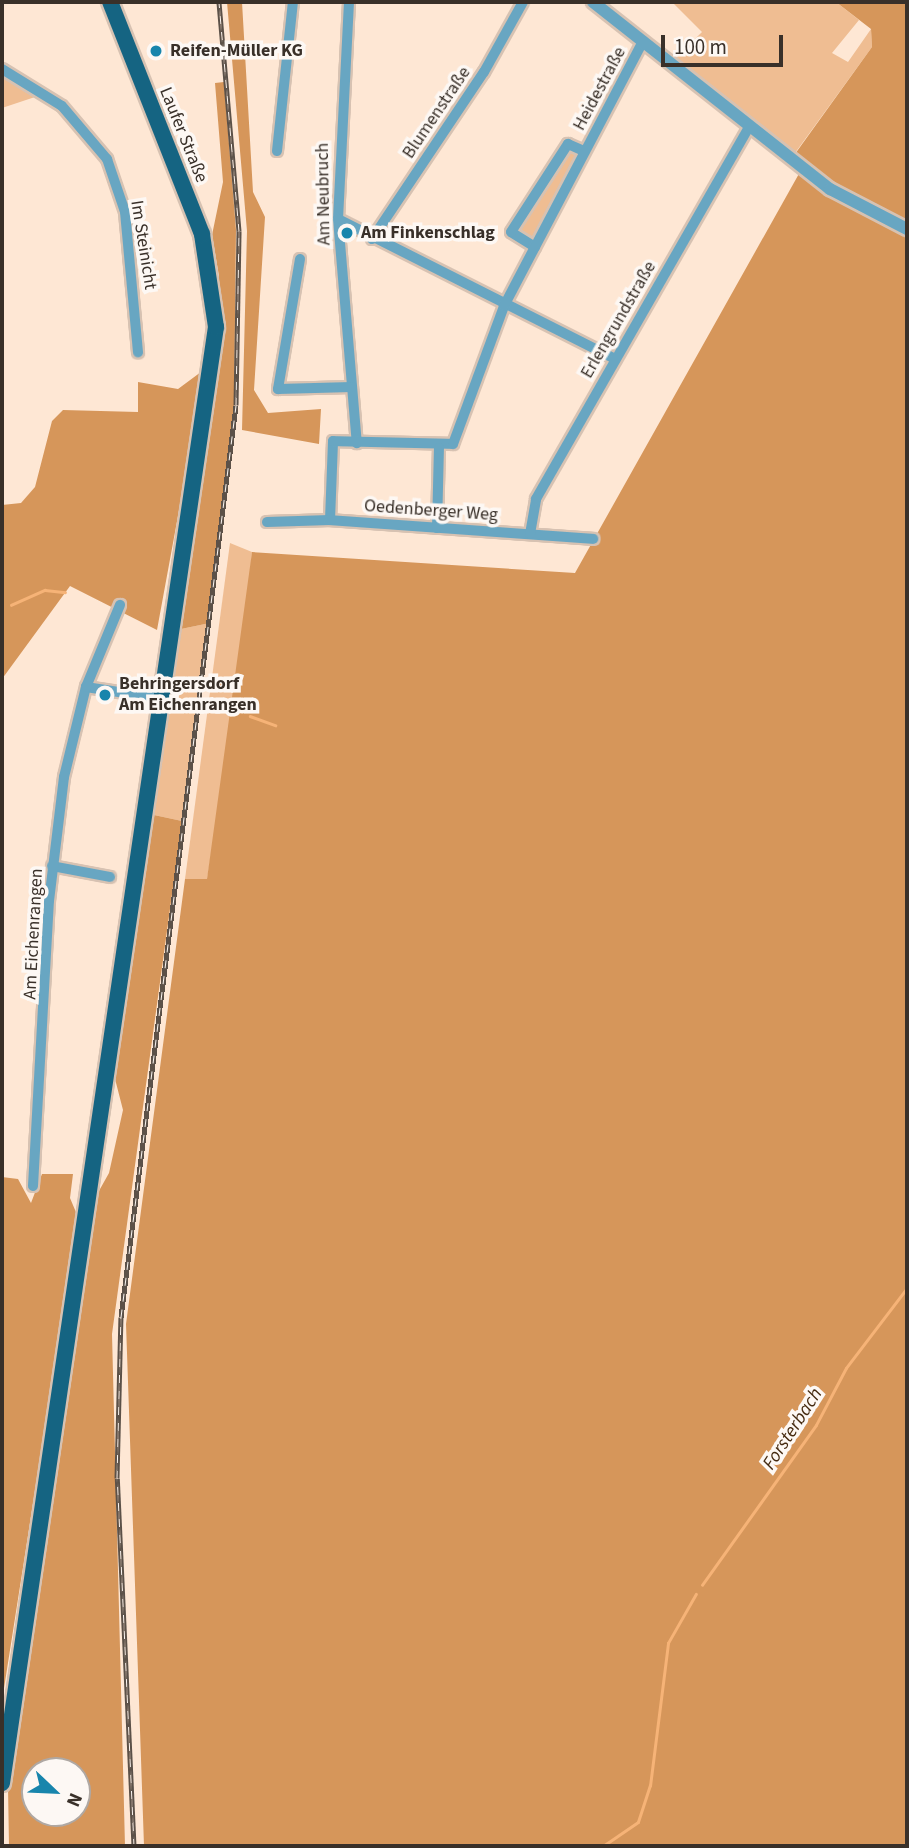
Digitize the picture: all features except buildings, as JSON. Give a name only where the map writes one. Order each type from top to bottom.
[{"type":"main road","name":"Laufer Straße","points":[[2,1783],[206,421],[214,285],[202,234],[110,2]]},
{"type":"street","points":[[277,151],[293,2]]},
{"type":"street","name":"Am Neubruch","points":[[349,2],[338,219],[357,443]]},
{"type":"street","name":"Blumenstraße","points":[[372,239],[484,72],[523,2]]},
{"type":"street","points":[[593,2],[814,177],[907,229]]},
{"type":"street","name":"Heidestraße","points":[[439,448],[453,444],[504,306],[643,41]]},
{"type":"street","name":"Im Steinicht","points":[[2,69],[62,106],[107,159],[125,212],[138,352]]},
{"type":"street","name":"Erlengrundstraße","points":[[530,534],[536,499],[749,127]]},
{"type":"street","name":"Heidestraße","points":[[535,247],[511,232],[568,144],[584,151]]},
{"type":"street","points":[[338,219],[504,306],[615,359]]},
{"type":"street","name":"Am Neubruch","points":[[300,259],[278,388],[352,387]]},
{"type":"street","points":[[330,520],[333,441],[439,448],[437,528]]},
{"type":"street","name":"Oedenberger Weg","points":[[267,522],[330,520],[593,539]]},
{"type":"street","name":"Am Eichenrangen","points":[[33,1186],[52,866],[69,745],[86,687],[120,605]]},
{"type":"street","points":[[86,687],[164,699]]},
{"type":"street","points":[[52,866],[110,877]]},
{"type":"shaded area","points":[[227,2],[242,2],[253,192],[265,217],[254,390],[268,413],[321,409],[319,444],[242,430],[247,231]]},
{"type":"shaded area","points":[[672,2],[836,2],[859,20],[832,53],[848,62],[871,29],[872,47],[795,153],[676,58],[702,32]]},
{"type":"shaded area","points":[[836,2],[907,2],[907,1846],[144,1846],[126,1324],[185,879],[207,879],[252,552],[575,573],[805,163],[795,154],[872,47],[871,29]]},
{"type":"shaded area","points":[[2,77],[35,97],[2,108]]},
{"type":"shaded area","points":[[224,82],[236,230],[234,405],[210,623],[181,629],[218,377],[219,276],[212,235],[223,182],[215,83]]},
{"type":"shaded area","points":[[567,149],[579,155],[532,242],[516,231]]},
{"type":"shaded area","points":[[205,369],[157,630],[70,586],[2,679],[2,505],[21,503],[35,487],[52,421],[63,410],[138,412],[138,382],[178,389]]},
{"type":"shaded area","points":[[230,543],[252,552],[244,643],[207,880],[185,879]]},
{"type":"shaded area","points":[[210,623],[182,821],[154,815],[181,629]]},
{"type":"shaded area","points":[[154,815],[182,821],[112,1334],[125,1846],[9,1846],[8,1787],[95,1198],[109,1173],[123,1110],[114,1075]]},
{"type":"shaded area","points":[[42,1174],[73,1174],[70,1198],[78,1217],[2,1701],[2,1177],[18,1179],[31,1203]]},
{"type":"waterway","points":[[11,605],[45,590],[65,592]]},
{"type":"waterway","points":[[230,715],[237,709]]},
{"type":"waterway","points":[[250,716],[275,725]]},
{"type":"waterway","name":"Forsterbach","points":[[702,1585],[816,1425],[846,1368],[907,1288]]},
{"type":"waterway","name":"Forsterbach","points":[[603,1846],[638,1822],[650,1786],[668,1643],[696,1594]]},
{"type":"railway","points":[[134,1846],[117,1478],[121,1317],[236,405],[239,231],[219,2]]},
{"type":"place","name":"Reifen-Müller KG","points":[[156,51]]},
{"type":"place","name":"Am Finkenschlag","points":[[347,233]]},
{"type":"place","name":"Behringersdorf Am Eichenrangen","points":[[105,695]]}]
